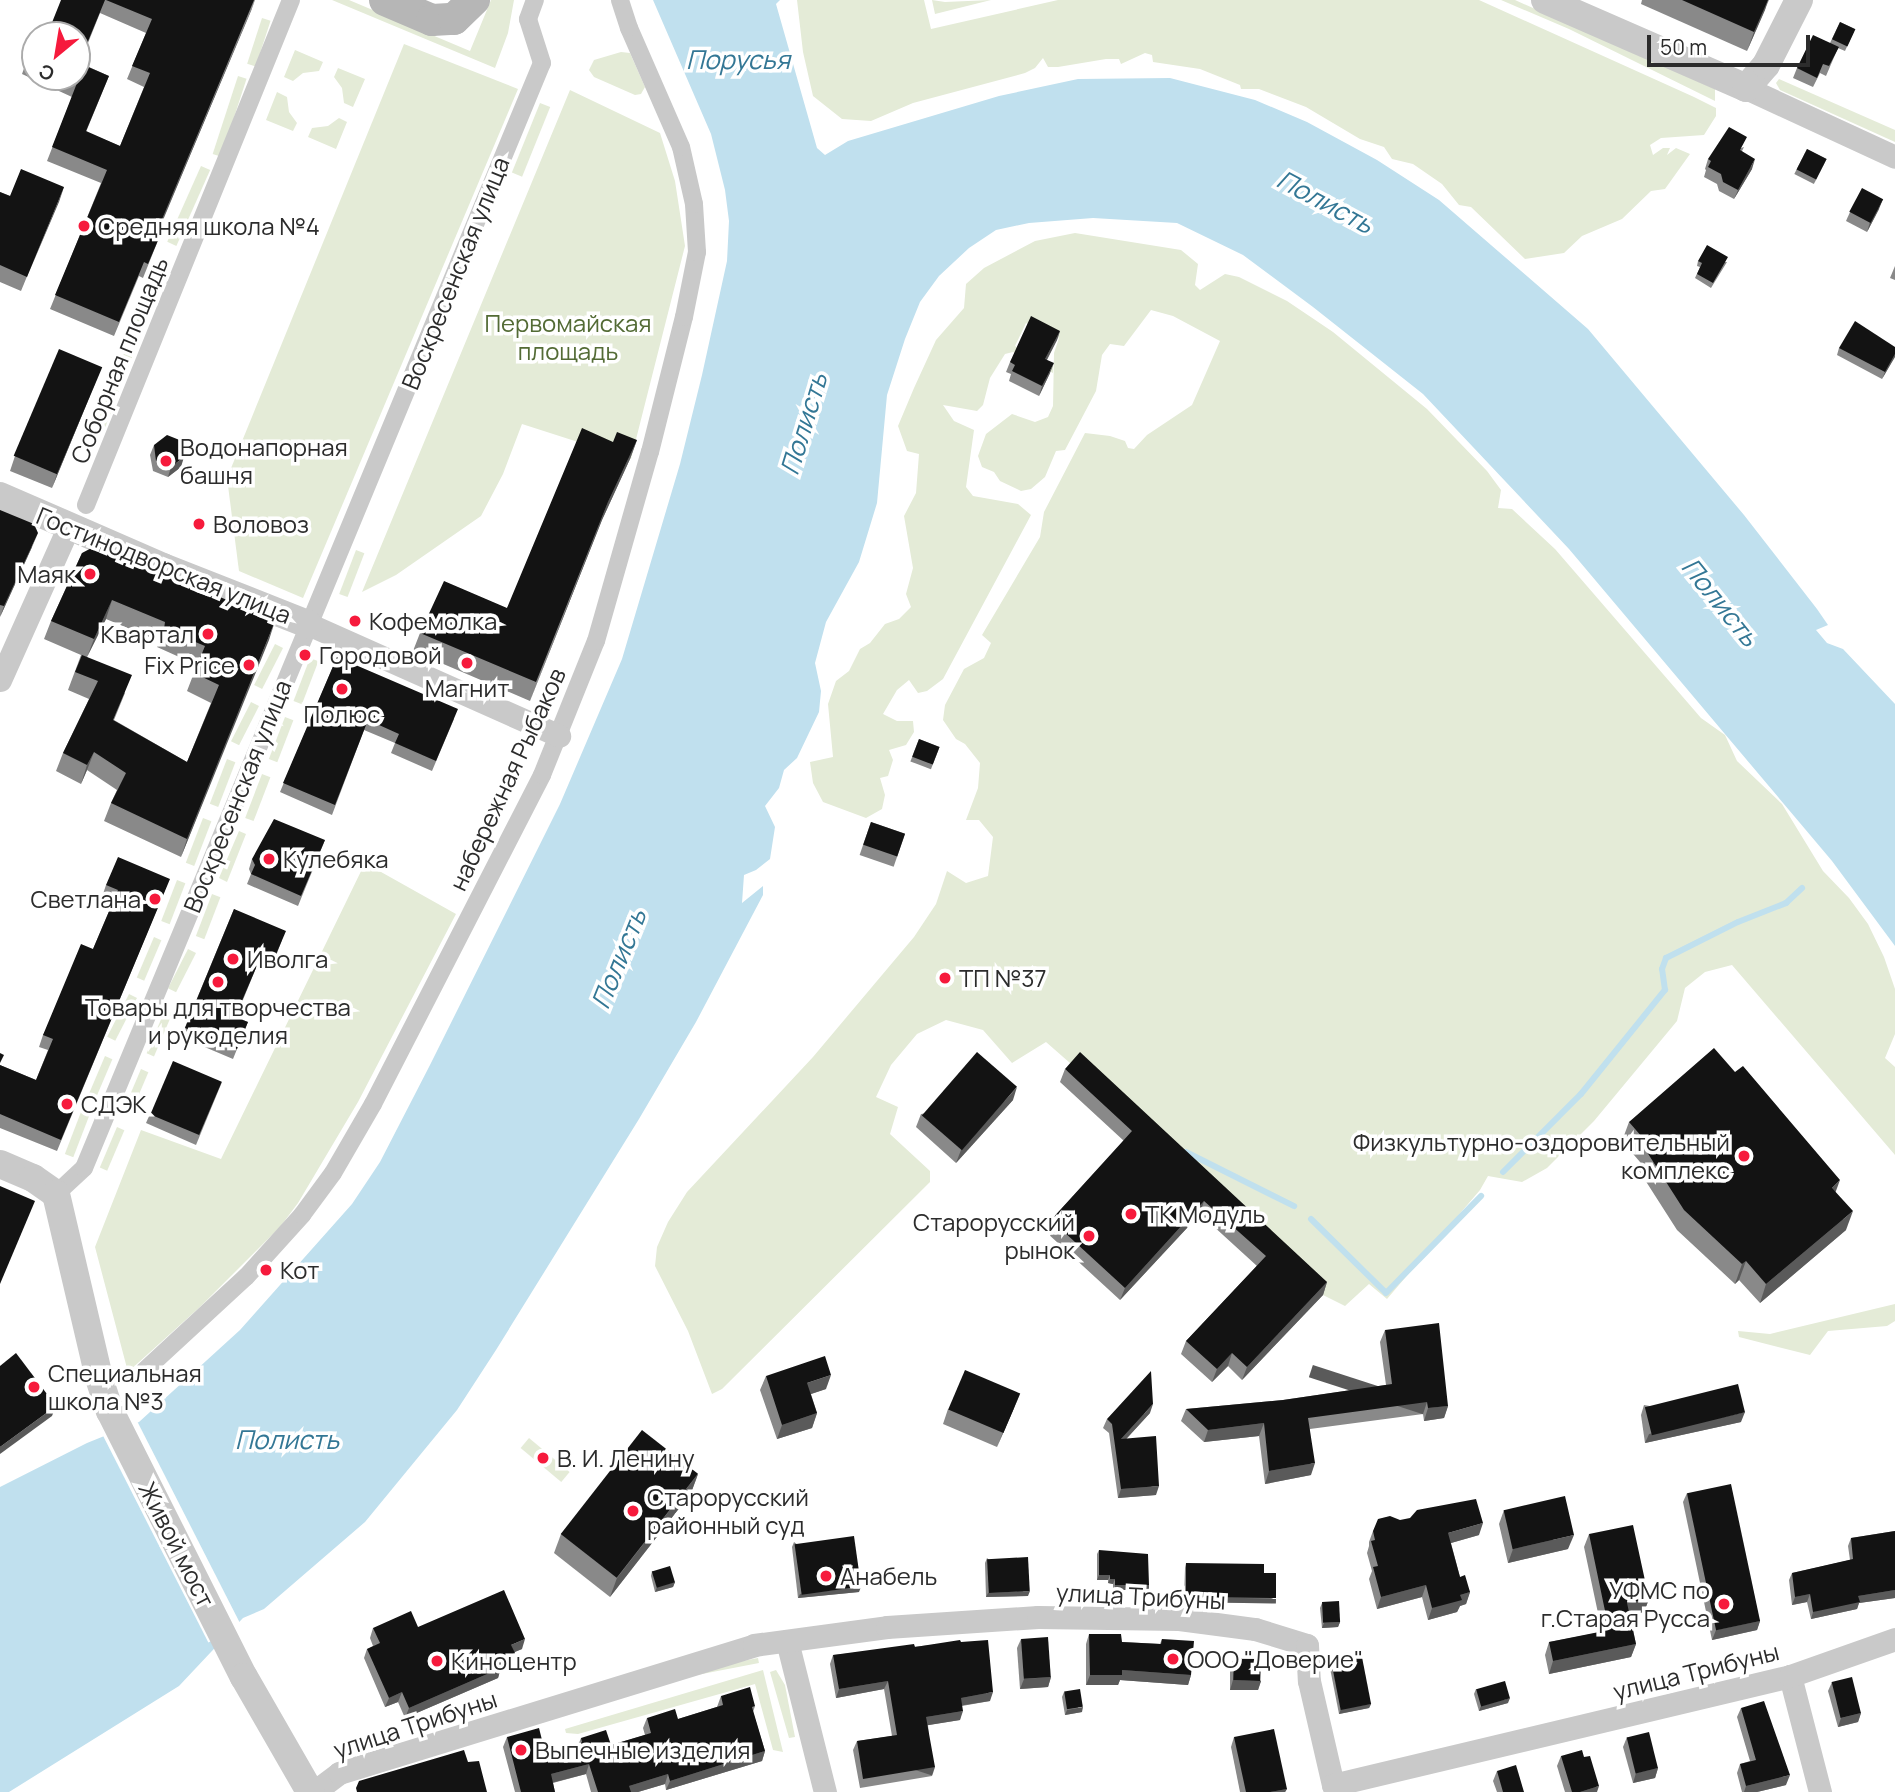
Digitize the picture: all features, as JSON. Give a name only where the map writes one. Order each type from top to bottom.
[{"type":"main road","points":[[384,0],[432,20],[454,19],[474,0]]},
{"type":"street","name":"Соборная площадь","points":[[78,516],[291,0]]},
{"type":"street","name":"Воскресенская улица","points":[[56,1194],[84,1168],[542,63],[528,19],[535,0]]},
{"type":"street","name":"набережная Рыбаков","points":[[144,1371],[246,1278],[302,1214],[333,1173],[373,1104],[559,736],[609,602],[684,317],[697,252],[694,204],[681,147],[648,75],[620,0]]},
{"type":"street","points":[[1545,0],[1895,156]]},
{"type":"street","points":[[1746,88],[1766,65],[1800,0]]},
{"type":"street","name":"Гостинодворская улица","points":[[0,496],[78,516],[308,624],[559,736]]},
{"type":"street","points":[[0,680],[78,516]]},
{"type":"street","points":[[0,1164],[33,1178],[56,1194]]},
{"type":"street","name":"Живой мост","points":[[56,1194],[99,1378],[110,1411],[244,1677],[312,1792]]},
{"type":"street","name":"улица Трибуны","points":[[312,1792],[339,1773],[754,1645],[887,1627],[1038,1617],[1179,1619],[1255,1629],[1307,1644],[1309,1681],[1334,1789],[1790,1676],[1895,1639]]},
{"type":"street","points":[[788,1641],[825,1792]]},
{"type":"street","points":[[1790,1676],[1820,1792]]},
{"type":"green space","points":[[332,0],[349,0],[470,51],[491,0],[514,0],[508,33],[495,68]]},
{"type":"green space","points":[[797,0],[924,0],[931,29],[1058,0],[1479,0],[1694,97],[1716,108],[1716,116],[1704,135],[1661,138],[1650,145],[1653,155],[1663,148],[1670,148],[1667,155],[1676,148],[1690,154],[1665,189],[1651,191],[1622,219],[1582,236],[1564,253],[1525,259],[1471,207],[1459,205],[1442,184],[1413,164],[1392,159],[1384,147],[1360,139],[1306,107],[1259,89],[1241,89],[1240,85],[1200,69],[1153,62],[1152,55],[1145,53],[1121,64],[1119,59],[1106,59],[1048,67],[1043,58],[1035,68],[1025,73],[913,103],[871,121],[842,119],[813,96],[803,52]]},
{"type":"green space","points":[[932,0],[945,2],[991,0],[935,14]]},
{"type":"green space","points":[[1501,0],[1515,0],[1715,89],[1715,101],[1569,29]]},
{"type":"green space","points":[[262,18],[271,21],[256,66],[247,64]]},
{"type":"green space","points":[[404,44],[518,89],[303,598],[239,571],[227,478]]},
{"type":"green space","points":[[295,50],[323,62],[319,71],[303,73],[293,81],[284,77]]},
{"type":"green space","points":[[621,52],[630,53],[645,87],[641,94],[635,95],[594,77],[589,70],[594,60]]},
{"type":"green space","points":[[338,68],[365,79],[353,107],[344,103],[342,88],[334,77]]},
{"type":"green space","points":[[238,76],[247,79],[221,157],[213,154]]},
{"type":"green space","points":[[1779,79],[1895,130],[1895,142],[1780,90],[1776,83]]},
{"type":"green space","name":"Первомайская площадь","points":[[570,90],[660,133],[675,181],[685,246],[631,459],[522,424],[503,474],[481,516],[396,575],[362,592]]},
{"type":"green space","points":[[277,92],[287,97],[289,112],[297,123],[293,131],[266,120]]},
{"type":"green space","points":[[540,103],[550,107],[522,177],[512,173]]},
{"type":"green space","points":[[339,118],[347,122],[336,149],[308,137],[312,128],[328,126]]},
{"type":"green space","points":[[201,166],[210,170],[176,246],[167,242]]},
{"type":"green space","points":[[1075,233],[1181,250],[1198,264],[1195,285],[1200,290],[1225,274],[1239,277],[1287,301],[1333,332],[1427,409],[1487,471],[1501,490],[1498,508],[1512,509],[1555,549],[1701,718],[1725,735],[1737,761],[1782,804],[1823,871],[1849,898],[1868,924],[1884,957],[1895,989],[1895,1034],[1885,1058],[1895,1067],[1895,1155],[1732,965],[1705,972],[1685,988],[1677,1021],[1594,1121],[1547,1168],[1522,1182],[1488,1176],[1480,1190],[1387,1299],[1369,1284],[1345,1306],[1323,1295],[1259,1246],[1245,1255],[1262,1237],[1128,1144],[1112,1129],[1127,1113],[1046,1042],[1012,1063],[983,1030],[946,1020],[917,1034],[891,1065],[876,1097],[898,1107],[890,1134],[930,1171],[930,1182],[722,1389],[712,1394],[688,1331],[655,1266],[657,1247],[668,1222],[687,1192],[813,1057],[914,937],[936,904],[947,871],[966,883],[988,876],[993,837],[979,820],[966,820],[978,788],[980,763],[965,744],[956,739],[943,720],[945,705],[964,669],[984,658],[991,643],[982,635],[1040,537],[1044,512],[1085,433],[1110,436],[1125,441],[1128,448],[1134,449],[1147,435],[1192,405],[1220,341],[1173,316],[1151,310],[1124,346],[1110,344],[1102,355],[1096,391],[1065,450],[1056,451],[1045,477],[1031,489],[1021,491],[1000,481],[994,472],[982,467],[978,456],[986,434],[1012,414],[1035,422],[1048,417],[1053,406],[1054,353],[1059,338],[1026,323],[1015,346],[1053,366],[1053,373],[1013,352],[1005,354],[990,378],[983,405],[977,411],[943,405],[954,421],[974,430],[966,487],[973,496],[1018,504],[1031,515],[943,679],[927,691],[918,693],[909,680],[897,690],[883,714],[897,721],[913,721],[914,732],[906,745],[889,750],[893,760],[888,776],[880,778],[885,795],[882,809],[866,818],[823,802],[813,783],[810,762],[833,757],[828,704],[836,681],[849,671],[860,649],[870,643],[885,624],[899,619],[911,607],[906,594],[913,568],[904,516],[916,493],[919,454],[907,451],[898,426],[914,388],[936,340],[964,308],[966,284],[984,268],[1035,241]]},
{"type":"green space","points":[[148,294],[157,298],[140,336],[131,332]]},
{"type":"green space","points":[[126,348],[134,351],[105,427],[97,424]]},
{"type":"green space","points":[[356,550],[364,553],[348,597],[339,594]]},
{"type":"green space","points":[[275,644],[283,648],[262,689],[254,685]]},
{"type":"green space","points":[[310,658],[318,661],[302,704],[294,701]]},
{"type":"green space","points":[[251,702],[259,706],[239,745],[231,741]]},
{"type":"green space","points":[[285,717],[293,720],[277,762],[269,759]]},
{"type":"green space","points":[[227,759],[235,762],[218,807],[210,804]]},
{"type":"green space","points":[[262,774],[270,777],[254,821],[245,818]]},
{"type":"green space","points":[[203,818],[211,821],[194,866],[186,863]]},
{"type":"green space","points":[[239,831],[246,834],[227,882],[219,878]]},
{"type":"green space","points":[[365,863],[456,914],[358,1102],[298,1203],[280,1227],[201,1306],[128,1372],[95,1247],[141,1130],[221,1159]]},
{"type":"green space","points":[[177,880],[185,883],[170,924],[161,921]]},
{"type":"green space","points":[[212,894],[220,897],[204,939],[196,936]]},
{"type":"green space","points":[[154,937],[161,940],[144,981],[137,978]]},
{"type":"green space","points":[[188,949],[196,953],[176,992],[168,988]]},
{"type":"green space","points":[[129,994],[137,998],[115,1041],[107,1037]]},
{"type":"green space","points":[[165,1010],[172,1013],[154,1056],[147,1053]]},
{"type":"green space","points":[[105,1056],[112,1059],[95,1100],[88,1097]]},
{"type":"green space","points":[[141,1069],[148,1072],[131,1113],[124,1110]]},
{"type":"green space","points":[[81,1112],[89,1115],[73,1157],[65,1154]]},
{"type":"green space","points":[[117,1127],[124,1130],[107,1171],[100,1168]]},
{"type":"green space","points":[[1895,1304],[1895,1321],[1887,1326],[1828,1331],[1810,1355],[1739,1337],[1738,1331],[1770,1334]]},
{"type":"green space","points":[[529,1438],[570,1472],[561,1482],[521,1448]]},
{"type":"green space","points":[[758,1658],[759,1663],[551,1703],[550,1698]]},
{"type":"green space","points":[[763,1670],[783,1752],[773,1750],[755,1684],[578,1734],[566,1733],[565,1729]]},
{"type":"green space","points":[[776,1670],[785,1685],[795,1737],[789,1738],[770,1672]]},
{"type":"water","points":[[653,0],[780,0],[776,4],[817,148],[825,155],[848,141],[999,96],[1078,79],[1170,78],[1255,100],[1307,122],[1377,160],[1439,200],[1588,329],[1744,515],[1817,609],[1828,625],[1816,630],[1827,643],[1843,649],[1895,704],[1895,946],[1832,861],[1569,549],[1423,394],[1243,255],[1177,223],[1093,218],[1029,223],[996,230],[969,248],[939,276],[920,302],[905,339],[887,395],[877,503],[859,562],[826,622],[815,663],[821,691],[819,712],[797,758],[784,770],[779,788],[765,806],[775,827],[770,859],[744,875],[742,903],[763,886],[763,895],[696,1022],[496,1350],[457,1410],[365,1522],[264,1609],[243,1618],[179,1686],[9,1792],[0,1792],[0,1487],[87,1443],[139,1422],[240,1330],[352,1204],[380,1162],[560,804],[622,659],[680,464],[702,375],[727,261],[729,221],[725,190],[711,134]]},
{"type":"pier","points":[[136,1419],[241,1626],[208,1643],[103,1436]]},
{"type":"building","points":[[61,0],[105,0],[91,34],[91,21],[53,21]]},
{"type":"building","points":[[106,0],[254,0],[155,236],[159,238],[148,264],[144,262],[119,322],[55,295],[107,170],[52,147],[74,91],[91,91],[91,68],[109,76],[86,131],[120,146],[150,73],[132,66],[152,19]]},
{"type":"building","points":[[1682,0],[1768,0],[1754,32]]},
{"type":"building","points":[[1840,22],[1855,29],[1847,46],[1832,39]]},
{"type":"building","points":[[1813,35],[1839,47],[1829,66],[1823,64],[1817,78],[1797,68]]},
{"type":"building","points":[[1729,127],[1747,137],[1740,150],[1755,159],[1738,190],[1723,182],[1721,174],[1708,167],[1711,161],[1708,159]]},
{"type":"building","points":[[1807,149],[1827,159],[1816,179],[1797,169]]},
{"type":"building","points":[[21,169],[64,187],[27,277],[0,265],[0,192],[10,196]]},
{"type":"building","points":[[1862,188],[1883,199],[1871,223],[1849,212]]},
{"type":"building","points":[[1707,245],[1728,257],[1713,283],[1697,274],[1702,263],[1698,261]]},
{"type":"building","points":[[1031,316],[1060,331],[1045,359],[1054,363],[1042,386],[1012,371],[1015,365],[1010,362]]},
{"type":"building","points":[[1855,321],[1895,347],[1895,354],[1885,372],[1839,348]]},
{"type":"building","points":[[59,349],[102,367],[57,474],[14,456]]},
{"type":"building","points":[[582,428],[613,442],[617,432],[637,440],[608,502],[536,682],[420,633],[444,581],[507,608]]},
{"type":"building","points":[[167,435],[182,441],[184,457],[171,467],[156,461],[154,445]]},
{"type":"building","points":[[0,510],[34,524],[38,533],[4,606],[0,605]]},
{"type":"building","points":[[99,544],[275,621],[187,839],[111,803],[126,773],[94,752],[87,765],[63,753],[98,681],[75,672],[82,655],[132,675],[113,720],[187,762],[219,685],[194,673],[205,646],[164,629],[165,622],[112,600],[94,639],[51,621],[82,553]]},
{"type":"building","points":[[337,657],[458,709],[436,761],[395,743],[399,734],[368,720],[335,805],[283,783]]},
{"type":"building","points":[[919,739],[940,747],[933,765],[912,757]]},
{"type":"building","points":[[274,819],[325,840],[301,896],[251,874],[255,865],[252,859]]},
{"type":"building","points":[[871,822],[905,834],[897,856],[863,845]]},
{"type":"building","points":[[118,857],[170,879],[61,1140],[0,1114],[0,1065],[36,1080],[53,1039],[43,1035],[81,944],[93,949],[118,890],[106,885]]},
{"type":"building","points":[[234,909],[286,931],[274,959],[262,954],[235,1017],[248,1022],[237,1049],[185,1028]]},
{"type":"building","points":[[1714,1048],[1735,1072],[1743,1066],[1840,1180],[1832,1188],[1853,1211],[1766,1284],[1746,1261],[1742,1264],[1684,1210],[1645,1149],[1649,1145],[1629,1122]]},
{"type":"building","points":[[977,1052],[1017,1087],[962,1150],[922,1115]]},
{"type":"building","points":[[1080,1052],[1327,1282],[1247,1367],[1232,1353],[1217,1369],[1186,1341],[1266,1256],[1204,1201],[1125,1288],[1051,1220],[1132,1131],[1065,1069]]},
{"type":"building","points":[[173,1061],[222,1082],[199,1135],[150,1114]]},
{"type":"building","points":[[0,1186],[35,1201],[0,1284]]},
{"type":"building","points":[[1439,1323],[1448,1406],[1428,1408],[1427,1402],[1308,1418],[1315,1463],[1269,1471],[1264,1423],[1208,1430],[1186,1409],[1283,1400],[1392,1384],[1385,1330]]},
{"type":"building","points":[[16,1353],[56,1406],[0,1447],[0,1366]]},
{"type":"building","points":[[825,1356],[831,1375],[807,1383],[817,1413],[782,1425],[766,1376]]},
{"type":"building","points":[[965,1370],[1020,1393],[1003,1433],[948,1410]]},
{"type":"building","points":[[1151,1371],[1153,1404],[1121,1439],[1156,1436],[1159,1486],[1121,1489],[1112,1424],[1107,1419]]},
{"type":"building","points":[[1738,1384],[1745,1412],[1652,1435],[1645,1407]]},
{"type":"building","name":"Старорусский районный суд","points":[[642,1430],[698,1474],[617,1578],[561,1534]]},
{"type":"building","points":[[1731,1484],[1760,1621],[1716,1630],[1687,1493]]},
{"type":"building","points":[[1565,1496],[1574,1535],[1513,1549],[1504,1510]]},
{"type":"building","points":[[1476,1499],[1483,1523],[1448,1533],[1460,1577],[1465,1575],[1470,1592],[1460,1595],[1462,1600],[1432,1608],[1426,1585],[1381,1597],[1373,1567],[1378,1566],[1371,1541],[1375,1540],[1373,1531],[1378,1519],[1390,1516],[1400,1520],[1410,1518],[1417,1510]]},
{"type":"building","points":[[1633,1525],[1649,1599],[1627,1603],[1636,1644],[1553,1661],[1549,1642],[1609,1630],[1589,1534]]},
{"type":"building","points":[[1895,1531],[1895,1590],[1858,1596],[1860,1602],[1813,1612],[1810,1594],[1795,1597],[1792,1573],[1853,1559],[1851,1538]]},
{"type":"building","name":"Анабель","points":[[854,1536],[861,1587],[802,1595],[795,1544]]},
{"type":"building","points":[[1099,1550],[1148,1554],[1149,1585],[1115,1585],[1115,1579],[1110,1579],[1110,1575],[1099,1575]]},
{"type":"building","points":[[1028,1557],[1030,1591],[989,1593],[987,1559]]},
{"type":"building","points":[[1186,1563],[1264,1564],[1264,1573],[1276,1573],[1276,1598],[1186,1597]]},
{"type":"building","points":[[670,1566],[675,1582],[657,1588],[652,1572]]},
{"type":"building","name":"Киноцентр","points":[[504,1590],[525,1639],[511,1645],[515,1653],[498,1660],[501,1668],[409,1708],[402,1692],[389,1698],[367,1649],[380,1643],[373,1628],[411,1611],[418,1627]]},
{"type":"building","points":[[1339,1601],[1340,1622],[1323,1623],[1322,1602]]},
{"type":"building","points":[[1089,1634],[1121,1634],[1122,1642],[1161,1644],[1162,1639],[1194,1641],[1191,1675],[1122,1670],[1122,1675],[1090,1675]]},
{"type":"building","points":[[1048,1637],[1051,1677],[1024,1679],[1021,1639]]},
{"type":"building","points":[[960,1640],[988,1640],[993,1692],[961,1698],[963,1711],[926,1717],[935,1767],[863,1779],[857,1741],[897,1735],[888,1681],[839,1689],[833,1655]]},
{"type":"building","points":[[1361,1652],[1371,1704],[1341,1710],[1331,1658]]},
{"type":"building","points":[[1234,1658],[1261,1659],[1260,1681],[1233,1680]]},
{"type":"building","points":[[1852,1677],[1861,1713],[1841,1718],[1832,1682]]},
{"type":"building","points":[[1505,1681],[1510,1698],[1481,1707],[1476,1689]]},
{"type":"building","points":[[750,1687],[755,1706],[752,1707],[765,1751],[670,1781],[668,1774],[629,1786],[631,1792],[598,1792],[589,1764],[551,1774],[555,1792],[521,1792],[507,1737],[539,1728],[545,1752],[582,1742],[581,1738],[606,1730],[611,1745],[651,1733],[647,1718],[675,1709],[678,1719],[723,1705],[721,1696]]},
{"type":"building","points":[[1080,1689],[1083,1707],[1067,1709],[1064,1692]]},
{"type":"building","points":[[1764,1701],[1790,1775],[1746,1786],[1740,1764],[1756,1760],[1741,1708]]},
{"type":"building","points":[[1274,1729],[1287,1789],[1246,1792],[1234,1737]]},
{"type":"building","points":[[1649,1732],[1658,1768],[1636,1773],[1627,1738]]},
{"type":"building","points":[[464,1750],[468,1762],[479,1761],[487,1792],[357,1792],[359,1781]]},
{"type":"building","points":[[1582,1750],[1584,1757],[1590,1756],[1599,1786],[1572,1792],[1561,1756]]},
{"type":"building","points":[[1516,1765],[1524,1792],[1503,1792],[1497,1771]]},
{"type":"waterway","points":[[1503,1172],[1581,1094],[1665,990],[1662,969],[1666,958],[1738,922],[1786,903],[1802,888]]},
{"type":"waterway","points":[[1186,1152],[1294,1206]]},
{"type":"waterway","points":[[1311,1219],[1386,1293],[1481,1196]]},
{"type":"place","name":"Средняя школа №4","points":[[84,226]]},
{"type":"place","name":"Водонапорная башня","points":[[166,461]]},
{"type":"place","name":"Воловоз","points":[[199,524]]},
{"type":"place","name":"Маяк","points":[[90,574]]},
{"type":"place","name":"Кофемолка","points":[[355,621]]},
{"type":"place","name":"Квартал","points":[[208,634]]},
{"type":"place","name":"Городовой","points":[[305,655]]},
{"type":"place","name":"Магнит","points":[[467,663]]},
{"type":"place","name":"Fix Price","points":[[249,665]]},
{"type":"place","name":"Полюс","points":[[342,689]]},
{"type":"place","name":"Кулебяка","points":[[269,859]]},
{"type":"place","name":"Светлана","points":[[155,899]]},
{"type":"place","name":"Иволга","points":[[233,959]]},
{"type":"place","name":"ТП №37","points":[[945,978]]},
{"type":"place","name":"Товары для творчества и рукоделия","points":[[218,982]]},
{"type":"place","name":"СДЭК","points":[[67,1104]]},
{"type":"place","name":"Физкультурно-оздоровительный комплекс","points":[[1744,1156]]},
{"type":"place","name":"ТК Модуль","points":[[1131,1214]]},
{"type":"place","name":"Старорусский рынок","points":[[1089,1236]]},
{"type":"place","name":"Кот","points":[[266,1270]]},
{"type":"place","name":"Специальная школа №3","points":[[34,1387]]},
{"type":"place","name":"В. И. Ленину","points":[[543,1458]]},
{"type":"place","name":"Старорусский районный суд","points":[[633,1511]]},
{"type":"place","name":"Анабель","points":[[826,1576]]},
{"type":"place","name":"УФМС по г.Старая Русса","points":[[1724,1604]]},
{"type":"place","name":"ООО \"Доверие\"","points":[[1173,1659]]},
{"type":"place","name":"Киноцентр","points":[[437,1661]]},
{"type":"place","name":"Выпечные изделия","points":[[521,1750]]},
{"type":"water label","name":"Порусья","points":[[738,60]]},
{"type":"water label","name":"Полисть","points":[[1325,202]]},
{"type":"water label","name":"Полисть","points":[[804,424]]},
{"type":"water label","name":"Полисть","points":[[1720,602]]},
{"type":"water label","name":"Полисть","points":[[619,959]]},
{"type":"water label","name":"Полисть","points":[[287,1440]]}]
